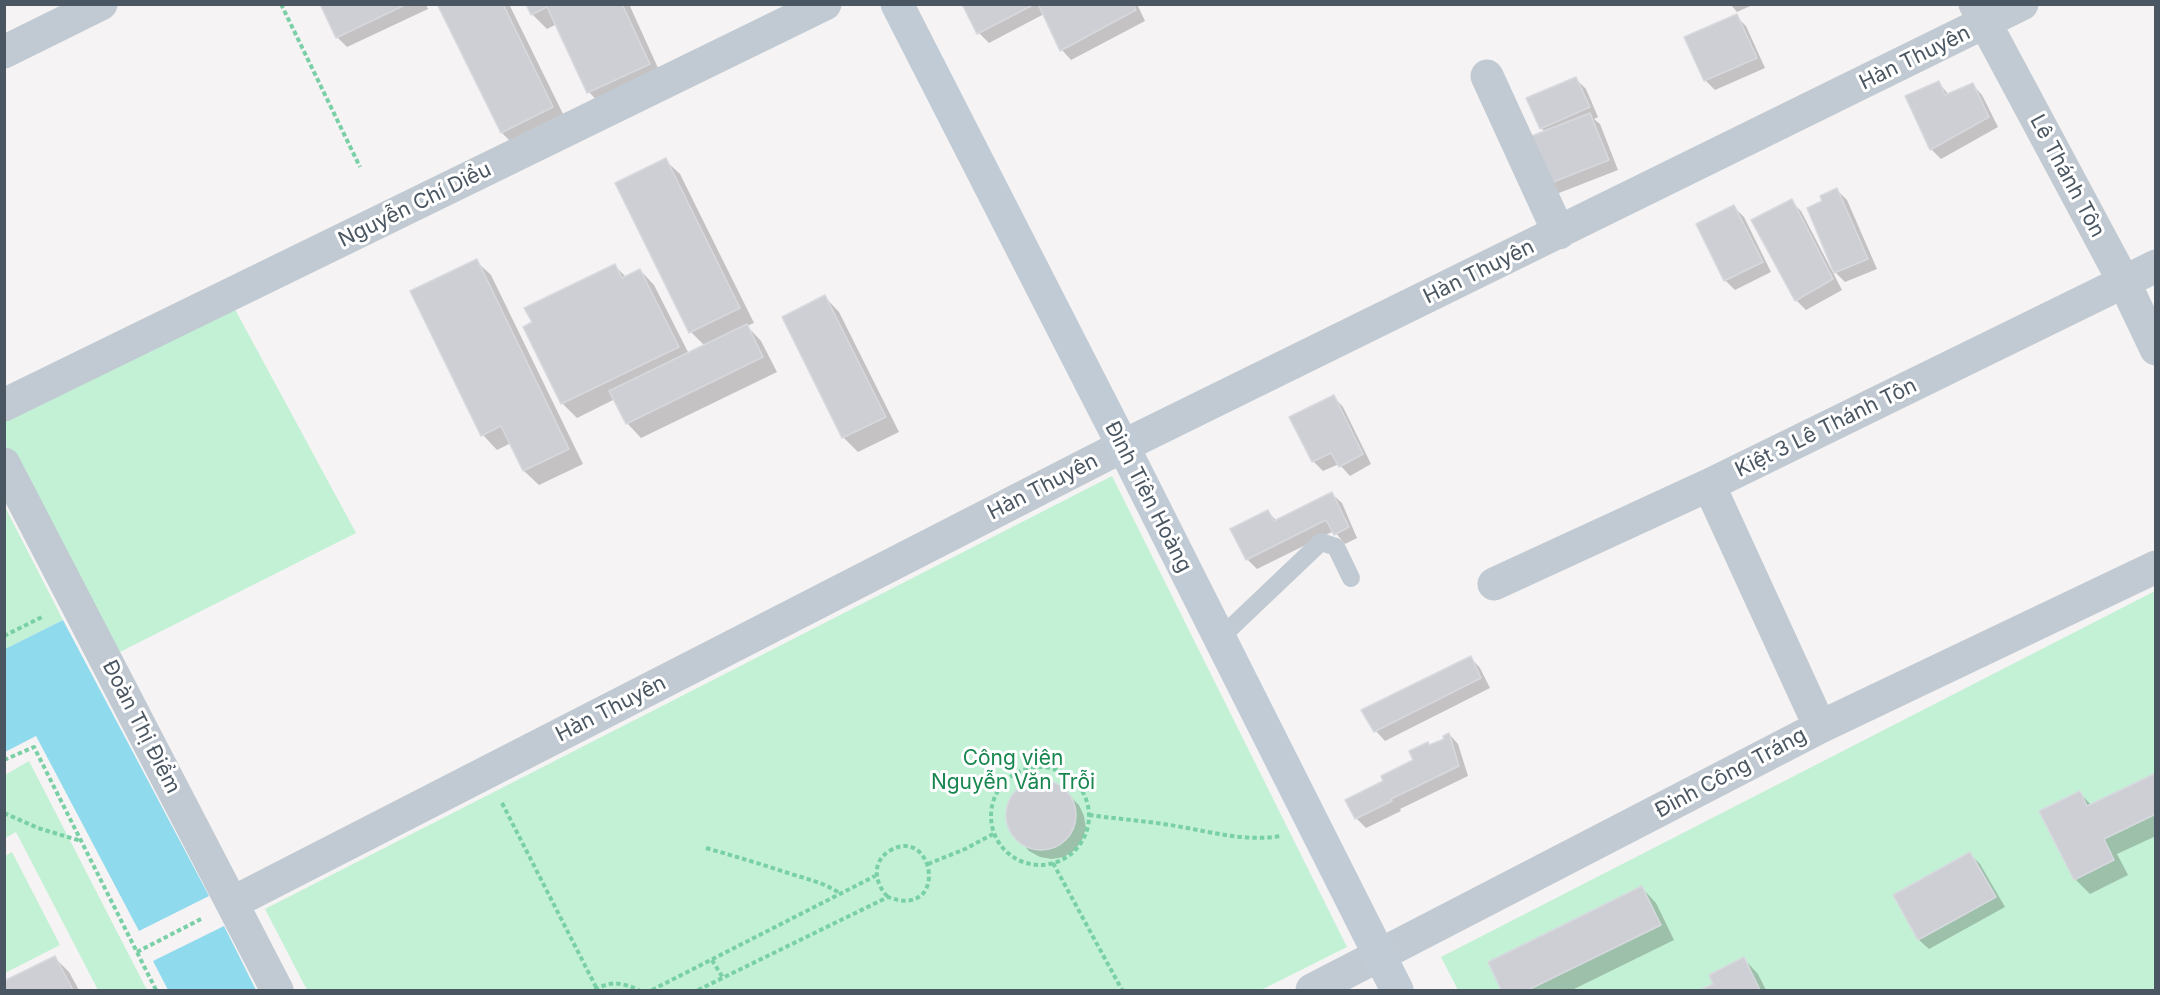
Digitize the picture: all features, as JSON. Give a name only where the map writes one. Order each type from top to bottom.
[{"type":"main road","name":"Đinh Tiên Hoàng","points":[[897,4],[1123,446],[1396,990]]},
{"type":"street","points":[[4,52],[101,4]]},
{"type":"street","name":"Nguyễn Chí Diểu","points":[[4,405],[825,4]]},
{"type":"street","name":"Hàn Thuyên","points":[[232,903],[1123,446],[1559,233],[1980,14],[2022,4]]},
{"type":"street","name":"Lê Thánh Tôn","points":[[1980,14],[2124,282],[2156,349]]},
{"type":"street","points":[[1487,76],[1559,233]]},
{"type":"street","name":"Kiệt 3 Lê Thánh Tôn","points":[[1494,584],[1709,485],[2156,266]]},
{"type":"street","name":"Đoàn Thị Điểm","points":[[4,464],[277,990]]},
{"type":"street","points":[[1709,485],[1820,727]]},
{"type":"street","name":"Đinh Công Tráng","points":[[1312,990],[1820,727],[2156,567]]},
{"type":"lane","points":[[1219,639],[1321,542],[1336,547],[1351,579]]},
{"type":"path","points":[[281,4],[360,167]]},
{"type":"path","points":[[4,636],[54,611]]},
{"type":"path","points":[[4,760],[34,747],[156,990]]},
{"type":"path","points":[[1038,767],[1055,770],[1070,778],[1082,791],[1089,815],[1084,839],[1073,853],[1053,863],[1042,865],[1026,863],[1010,855],[999,842],[992,827],[992,810],[997,794],[1008,780],[1022,771],[1038,767]]},
{"type":"path","points":[[487,773],[596,990],[601,986],[614,983],[639,990]]},
{"type":"path","points":[[4,813],[38,828],[81,841]]},
{"type":"path","points":[[1089,815],[1174,825],[1239,838],[1264,839],[1281,836],[1311,824]]},
{"type":"path","points":[[928,864],[965,849],[995,833]]},
{"type":"path","points":[[906,847],[918,851],[928,864],[929,884],[922,894],[912,900],[899,901],[888,897],[880,888],[876,876],[878,865],[884,855],[894,848],[906,847]]},
{"type":"path","points":[[706,848],[830,886],[841,894]]},
{"type":"path","points":[[1053,863],[1122,990]]},
{"type":"path","points":[[652,990],[876,876]]},
{"type":"path","points":[[698,990],[888,897]]},
{"type":"path","points":[[137,952],[232,903]]},
{"type":"path","points":[[712,960],[723,978]]},
{"type":"green space","points":[[231,302],[356,533],[106,659],[5,476],[4,416]]},
{"type":"green space","name":"Công viên Nguyễn Văn Trỗi","points":[[1112,476],[1347,947],[1261,990],[307,990],[265,909]]},
{"type":"green space","points":[[4,505],[63,620],[5,649],[4,649]]},
{"type":"green space","points":[[2155,591],[2155,990],[1458,990],[1441,957]]},
{"type":"green space","points":[[29,761],[147,990],[98,990],[16,832],[5,838],[5,775]]},
{"type":"green space","points":[[12,852],[60,945],[5,973],[5,856]]},
{"type":"water","points":[[63,620],[209,896],[139,931],[36,736],[5,752],[5,649]]},
{"type":"water","points":[[224,926],[256,990],[168,990],[153,961]]},
{"type":"building","points":[[320,4],[407,4],[336,38]]},
{"type":"building","points":[[437,4],[503,4],[553,107],[501,133]]},
{"type":"building","points":[[526,4],[622,4],[650,64],[587,93],[547,7],[531,15]]},
{"type":"building","points":[[962,4],[1035,4],[977,34]]},
{"type":"building","points":[[1038,4],[1133,4],[1136,10],[1060,51]]},
{"type":"building","points":[[1737,14],[1757,58],[1704,81],[1684,37]]},
{"type":"building","points":[[1576,77],[1590,107],[1540,129],[1526,98]]},
{"type":"building","points":[[1939,81],[1945,95],[1973,83],[1989,117],[1930,150],[1905,96]]},
{"type":"building","points":[[1590,113],[1609,160],[1548,184],[1529,137]]},
{"type":"building","points":[[666,158],[740,308],[689,333],[615,183]]},
{"type":"building","points":[[1837,188],[1868,259],[1834,273],[1807,208],[1822,201],[1820,196]]},
{"type":"building","points":[[1792,199],[1833,279],[1795,301],[1751,220]]},
{"type":"building","points":[[1734,205],[1763,262],[1724,281],[1696,224]]},
{"type":"building","points":[[477,259],[569,449],[523,471],[501,426],[481,436],[410,291]]},
{"type":"building","points":[[615,264],[622,278],[640,269],[679,347],[561,404],[523,327],[532,322],[524,308]]},
{"type":"building","points":[[825,295],[886,417],[842,438],[782,317]]},
{"type":"building","points":[[747,324],[763,357],[626,424],[609,391]]},
{"type":"building","points":[[1334,395],[1363,454],[1339,467],[1331,453],[1312,462],[1289,417]]},
{"type":"building","points":[[1332,492],[1349,527],[1334,535],[1326,520],[1246,560],[1230,529],[1268,510],[1274,521]]},
{"type":"building","points":[[1471,656],[1481,678],[1374,732],[1361,710]]},
{"type":"building","points":[[1449,733],[1459,766],[1355,819],[1345,800],[1383,781],[1381,776],[1413,760],[1409,751],[1428,742],[1429,745],[1444,739],[1443,736]]},
{"type":"building","points":[[2156,773],[2156,814],[2104,839],[2114,860],[2074,880],[2039,811],[2080,791],[2087,806]]},
{"type":"building","points":[[1041,780],[1054,783],[1066,790],[1073,802],[1076,815],[1073,828],[1066,840],[1054,847],[1041,850],[1028,847],[1016,840],[1009,828],[1006,815],[1009,802],[1016,790],[1028,783]]},
{"type":"building","points":[[1970,852],[1996,897],[1918,940],[1893,895]]},
{"type":"building","points":[[1642,886],[1661,925],[1528,990],[1501,990],[1488,962]]},
{"type":"building","points":[[55,956],[73,990],[4,990],[4,981]]},
{"type":"building","points":[[1744,957],[1760,990],[1700,990],[1713,984],[1709,975]]}]
